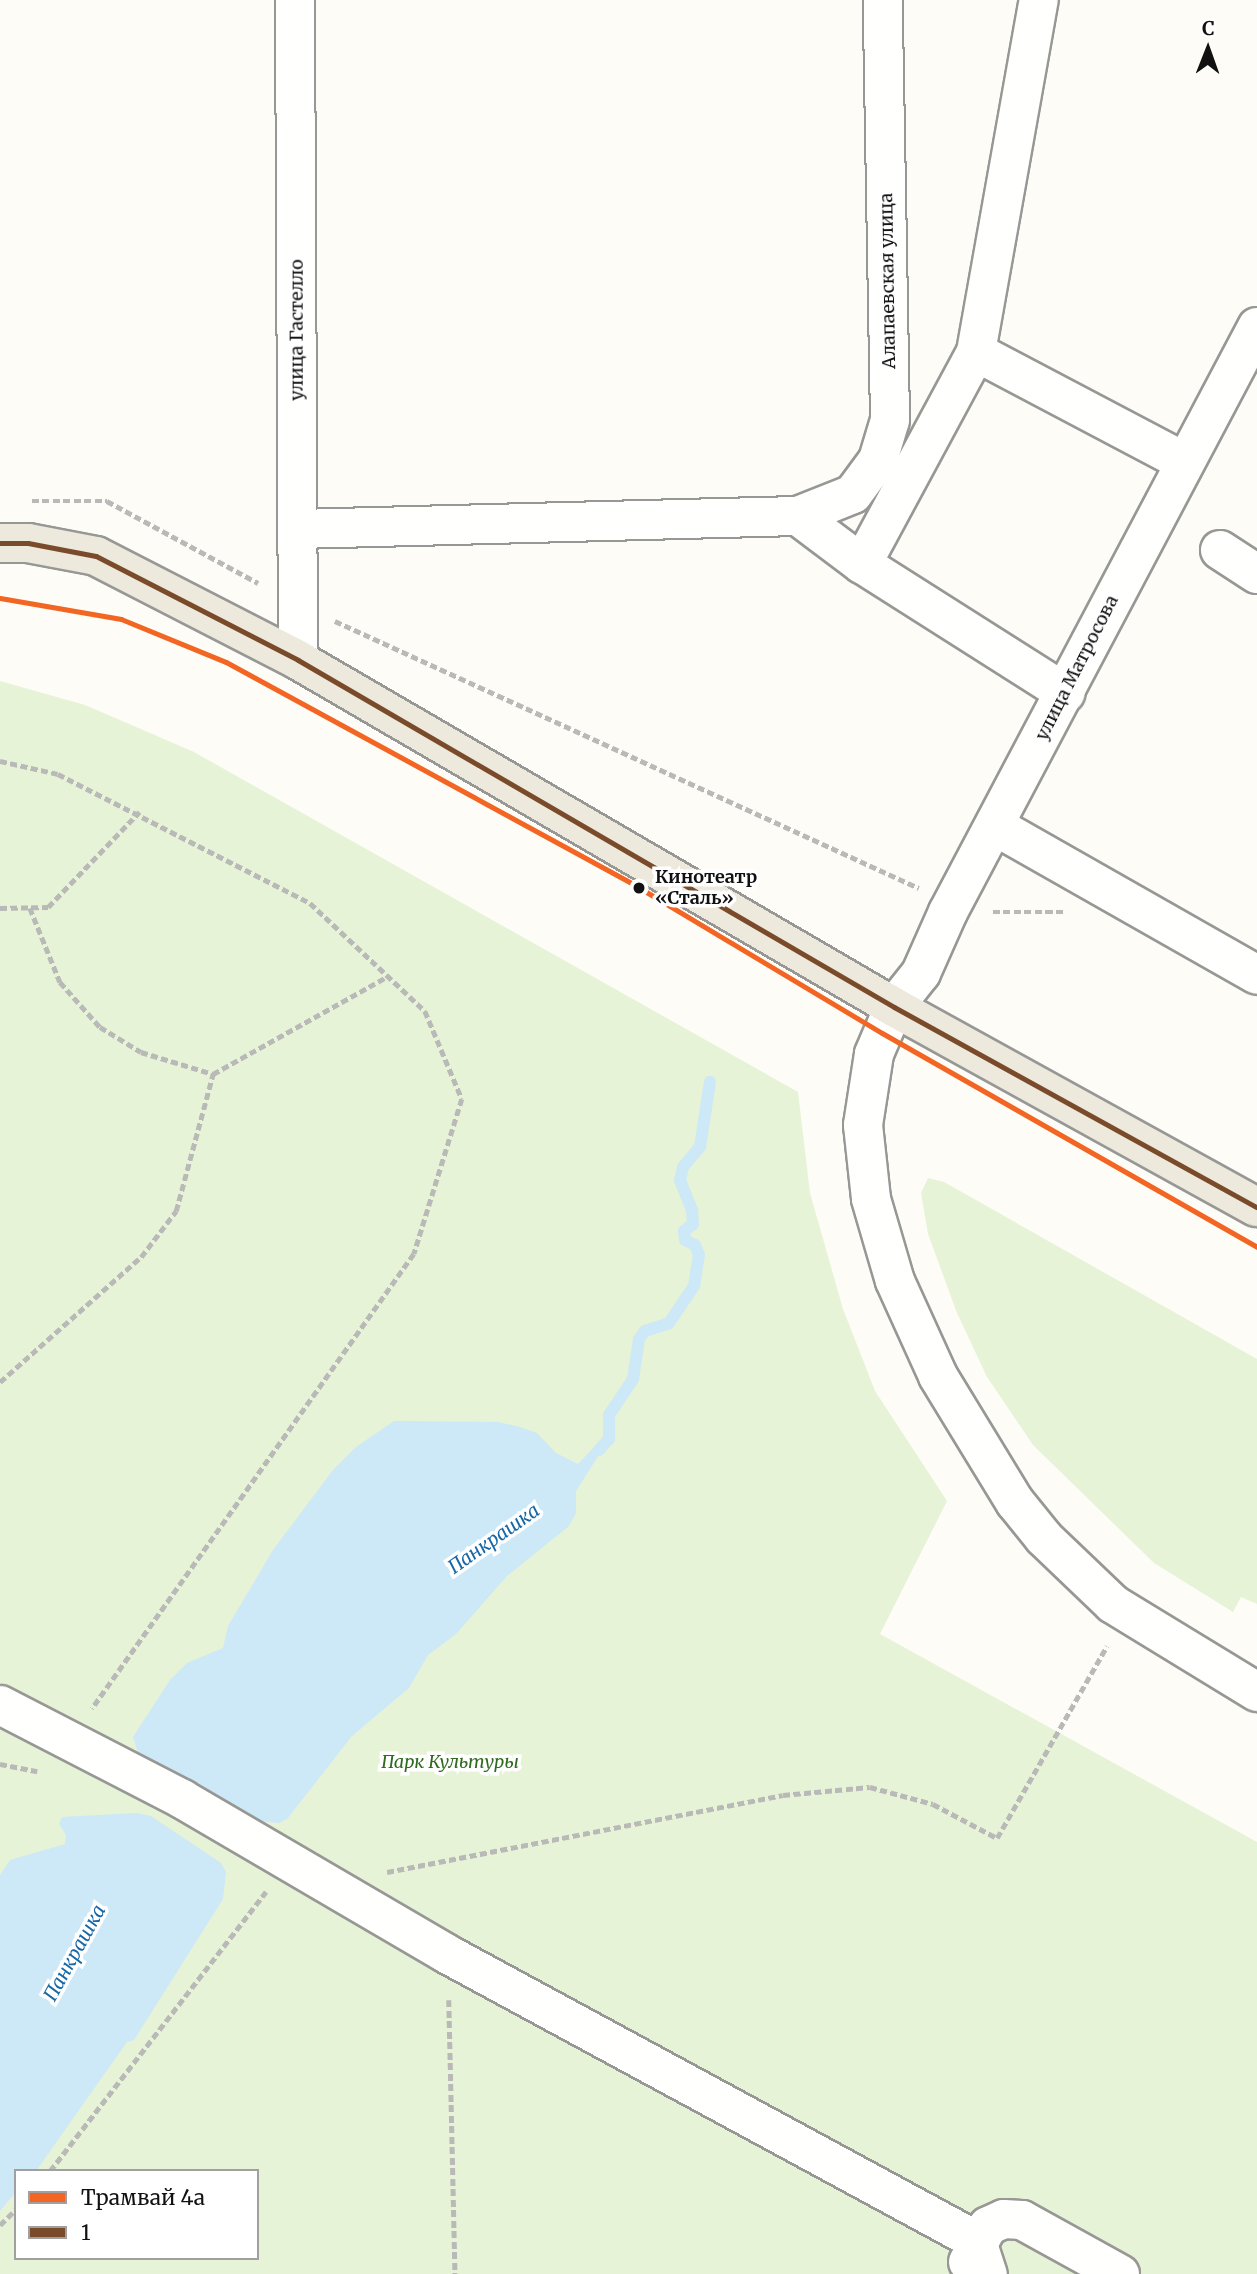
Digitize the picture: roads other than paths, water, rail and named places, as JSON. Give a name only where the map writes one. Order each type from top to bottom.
[{"type":"main road","points":[[0,543],[28,543],[96,556],[298,660],[894,1007],[1257,1208]]},
{"type":"street","name":"улица Гастелло","points":[[295,0],[298,660]]},
{"type":"street","name":"Алапаевская улица","points":[[798,516],[853,494],[878,460],[890,420],[883,0]]},
{"type":"street","points":[[862,564],[976,352],[1039,0]]},
{"type":"street","name":"улица Матросова","points":[[1257,327],[1183,461],[1065,693],[948,912],[921,973],[894,1007],[873,1054],[863,1125],[871,1199],[895,1281],[938,1376],[1015,1502],[1044,1538],[1126,1612],[1257,1692]]},
{"type":"street","points":[[976,352],[1183,461]]},
{"type":"street","points":[[298,529],[798,516],[862,564],[1065,693]]},
{"type":"street","points":[[1220,551],[1257,574]]},
{"type":"street","points":[[995,826],[1257,975]]},
{"type":"street","points":[[0,1704],[71,1739],[289,1859],[324,1884],[977,2263],[988,2226],[1004,2219],[1022,2220],[1120,2274]]},
{"type":"water","points":[[394,1421],[498,1422],[520,1427],[537,1433],[556,1453],[578,1464],[601,1440],[609,1439],[576,1491],[576,1513],[569,1526],[507,1576],[456,1634],[428,1655],[409,1688],[352,1736],[287,1819],[279,1823],[257,1821],[138,1753],[133,1737],[170,1680],[187,1663],[223,1648],[228,1626],[273,1550],[333,1470],[356,1447]]},
{"type":"water","points":[[136,1813],[151,1816],[221,1863],[226,1872],[223,1899],[134,2040],[127,2042],[37,2169],[14,2169],[14,2194],[0,2211],[0,1875],[10,1860],[65,1844],[66,1835],[59,1824],[62,1817]]},
{"type":"waterway","name":"Панкрашка","points":[[599,1450],[609,1439],[609,1415],[633,1379],[639,1339],[645,1331],[669,1323],[694,1286],[699,1255],[695,1245],[685,1240],[684,1231],[693,1224],[692,1210],[680,1181],[683,1167],[700,1147],[710,1082]]},
{"type":"tram line","name":"4а","points":[[0,598],[121,619],[226,662],[638,887],[882,1033],[1257,1247]]},
{"type":"place","name":"Кинотеатр «Сталь»","points":[[639,888]]},
{"type":"park label","name":"Парк Культуры","points":[[450,1762]]}]
